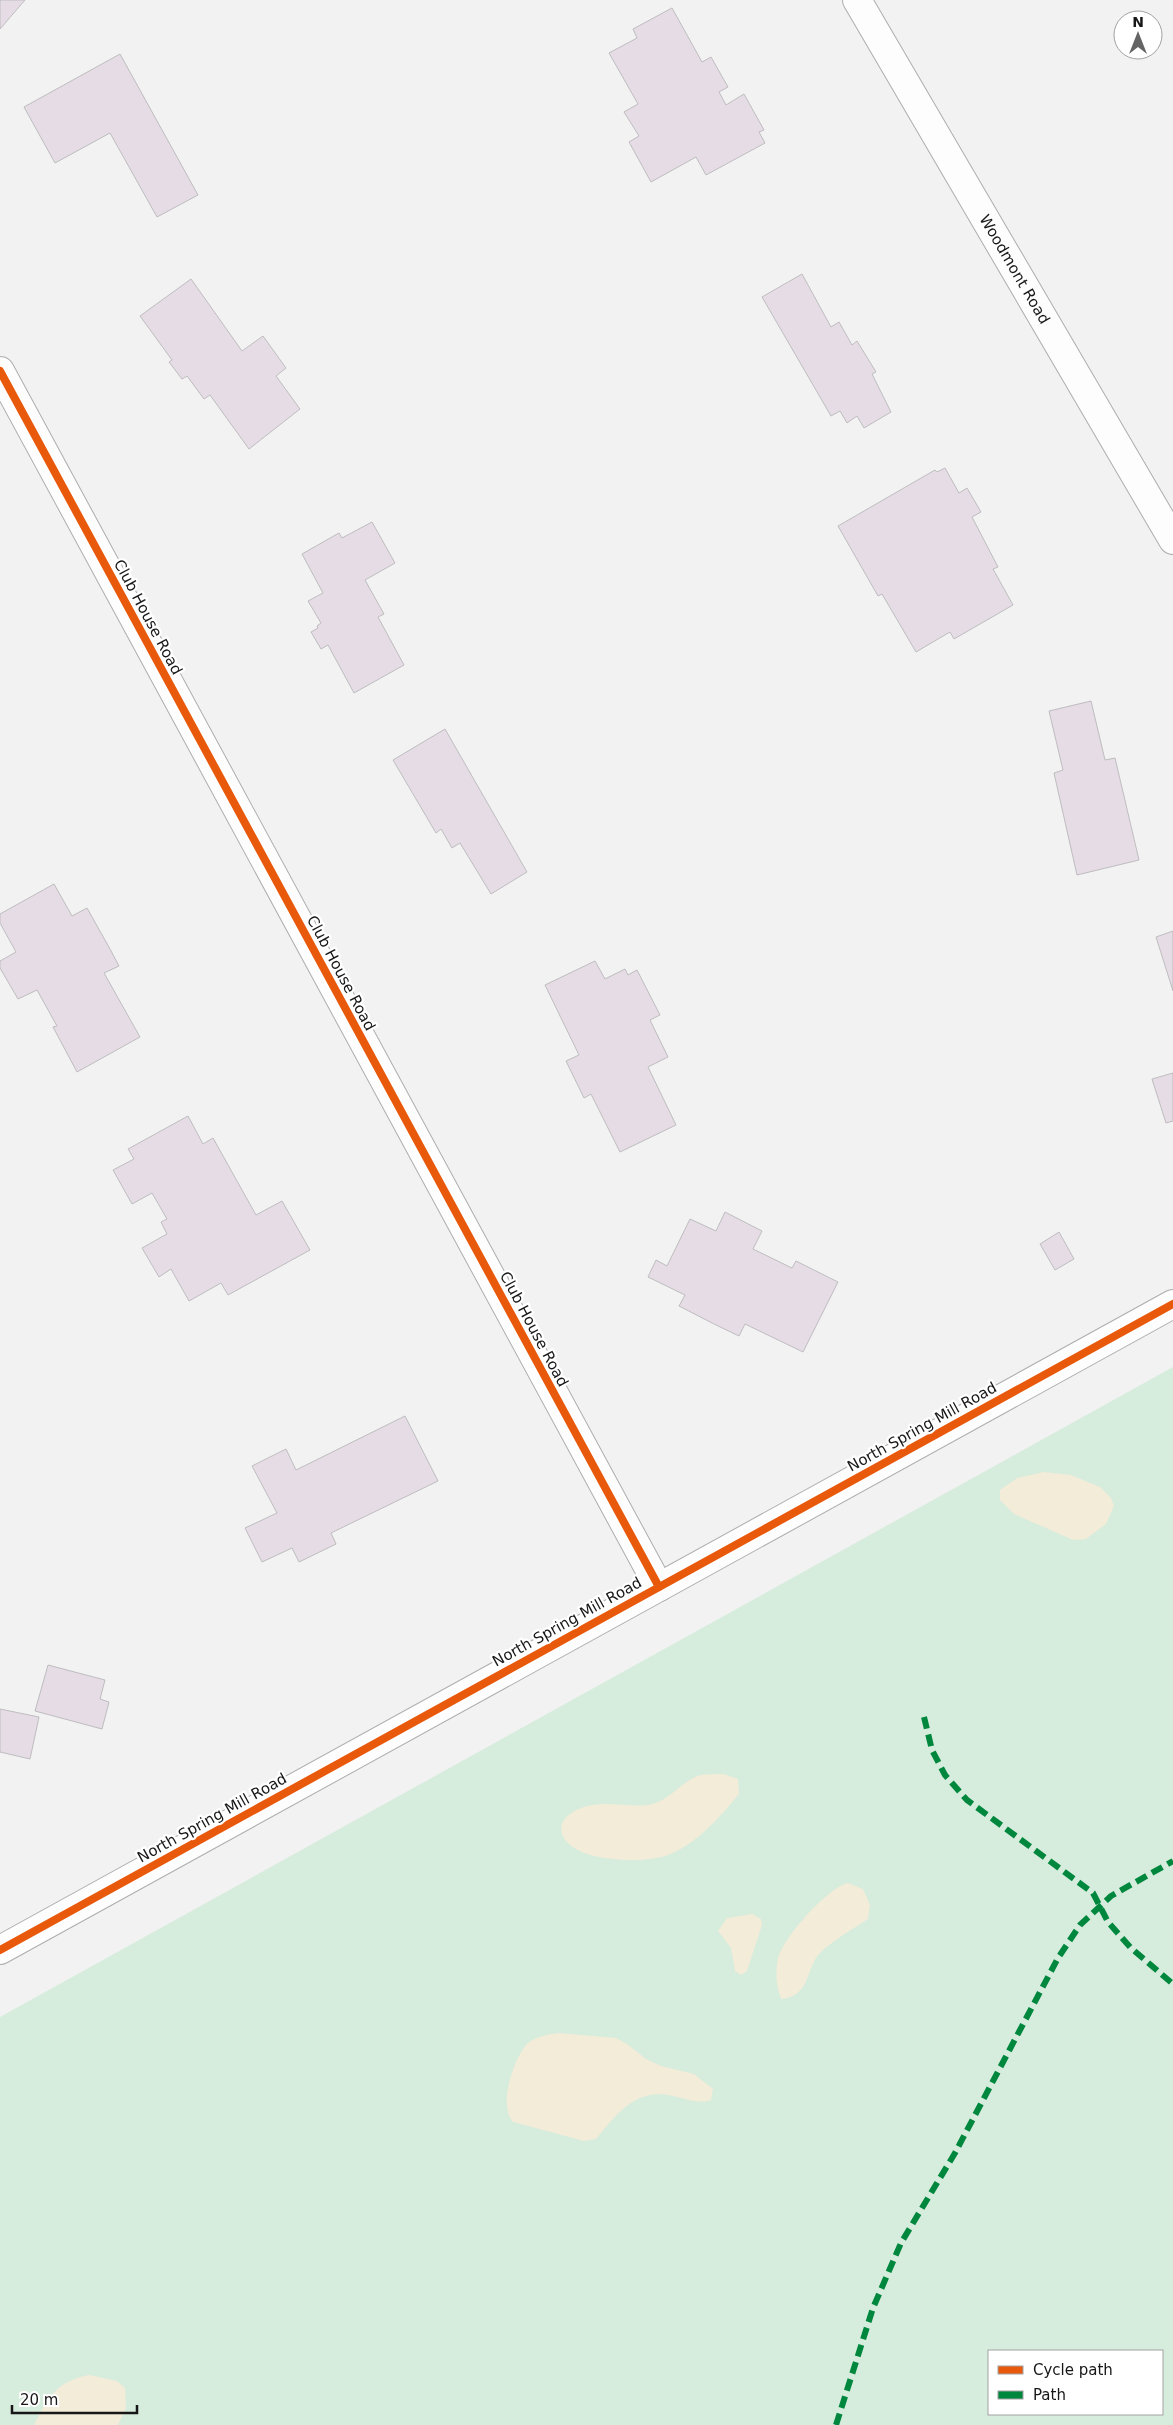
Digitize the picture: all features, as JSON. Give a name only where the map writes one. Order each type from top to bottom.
[{"type":"street","name":"Woodmont Road","points":[[857,0],[1173,540]]},
{"type":"street","name":"Club House Road","points":[[0,372],[659,1587]]},
{"type":"street","name":"North Spring Mill Road","points":[[0,1950],[1173,1304]]},
{"type":"green space","points":[[1173,1367],[1173,2425],[0,2425],[0,2017]]},
{"type":"sand","points":[[1044,1472],[1071,1475],[1100,1487],[1111,1498],[1114,1506],[1106,1524],[1086,1539],[1073,1540],[1014,1514],[1000,1500],[1000,1490],[1017,1478]]},
{"type":"sand","points":[[724,1774],[738,1779],[739,1794],[716,1821],[698,1837],[668,1855],[659,1858],[637,1860],[601,1857],[582,1852],[567,1842],[563,1836],[562,1824],[566,1818],[581,1808],[599,1804],[652,1804],[659,1802],[695,1777]]},
{"type":"sand","points":[[848,1883],[863,1889],[870,1905],[868,1919],[823,1950],[817,1957],[807,1979],[798,1992],[791,1997],[781,1999],[776,1974],[778,1958],[782,1949],[797,1926],[818,1903],[839,1887]]},
{"type":"sand","points":[[752,1914],[761,1919],[762,1925],[747,1971],[741,1975],[735,1971],[731,1948],[718,1931],[727,1918]]},
{"type":"sand","points":[[559,2033],[616,2038],[646,2059],[661,2066],[694,2074],[713,2089],[711,2100],[697,2101],[660,2094],[648,2095],[638,2099],[620,2112],[596,2139],[584,2141],[513,2122],[507,2105],[507,2094],[516,2061],[526,2045],[533,2040]]},
{"type":"sand","points":[[89,2375],[117,2381],[125,2388],[126,2408],[118,2425],[34,2425],[49,2398],[61,2386],[69,2381]]},
{"type":"building","points":[[0,0],[25,0],[0,29]]},
{"type":"building","points":[[672,8],[702,62],[711,57],[728,87],[719,92],[726,105],[744,94],[764,130],[759,132],[765,143],[706,175],[696,157],[651,182],[629,142],[639,136],[624,112],[638,104],[609,53],[637,38],[633,29]]},
{"type":"building","points":[[120,54],[198,195],[157,217],[110,133],[55,163],[24,107]]},
{"type":"building","points":[[802,274],[831,327],[839,322],[852,345],[857,341],[876,372],[872,374],[891,412],[864,428],[857,416],[847,423],[840,411],[831,416],[762,297]]},
{"type":"building","points":[[191,279],[242,351],[263,336],[286,368],[276,376],[300,409],[249,449],[210,395],[204,399],[187,376],[182,379],[169,362],[172,360],[140,316]]},
{"type":"building","points":[[945,468],[959,493],[967,488],[981,512],[972,517],[998,567],[993,569],[1013,605],[954,639],[950,632],[916,652],[882,594],[878,596],[838,526],[935,470],[937,472]]},
{"type":"building","points":[[372,522],[395,563],[365,580],[384,614],[378,617],[404,665],[354,693],[328,645],[321,649],[311,632],[318,628],[317,626],[321,623],[308,601],[323,593],[302,554],[339,533],[342,538]]},
{"type":"building","points":[[1091,701],[1105,760],[1115,758],[1139,860],[1077,875],[1054,773],[1063,770],[1049,711]]},
{"type":"building","points":[[445,729],[527,872],[491,894],[460,843],[452,848],[441,829],[436,833],[393,760]]},
{"type":"building","points":[[54,884],[72,916],[87,908],[119,966],[104,973],[140,1037],[77,1072],[53,1027],[57,1026],[37,990],[18,999],[0,968],[0,961],[16,952],[0,923],[0,914]]},
{"type":"building","points":[[1173,931],[1173,991],[1156,937]]},
{"type":"building","points":[[595,961],[605,979],[625,969],[628,975],[637,970],[660,1015],[650,1020],[668,1057],[648,1067],[676,1125],[620,1152],[591,1094],[584,1098],[566,1061],[579,1055],[545,985]]},
{"type":"building","points":[[1173,1073],[1173,1121],[1166,1123],[1152,1079]]},
{"type":"building","points":[[188,1116],[203,1144],[213,1138],[256,1215],[282,1201],[310,1250],[228,1295],[221,1283],[189,1301],[171,1269],[159,1277],[142,1248],[167,1234],[161,1222],[167,1219],[152,1193],[132,1204],[113,1170],[134,1159],[128,1149]]},
{"type":"building","points":[[725,1212],[762,1231],[753,1249],[792,1268],[796,1261],[838,1282],[803,1352],[745,1324],[739,1336],[716,1325],[679,1306],[685,1295],[648,1277],[656,1260],[667,1266],[690,1219],[716,1231]]},
{"type":"building","points":[[1059,1232],[1074,1259],[1055,1270],[1040,1244]]},
{"type":"building","points":[[405,1416],[438,1481],[331,1533],[336,1544],[299,1562],[292,1548],[262,1562],[245,1528],[277,1513],[252,1466],[286,1449],[296,1470]]},
{"type":"building","points":[[48,1665],[105,1680],[100,1699],[109,1702],[102,1729],[35,1711]]},
{"type":"building","points":[[0,1709],[39,1717],[30,1759],[0,1752]]},
{"type":"marked path","points":[[924,1717],[932,1750],[945,1775],[967,1800],[1093,1893],[1108,1922],[1131,1948],[1173,1984]]},
{"type":"marked path","points":[[836,2425],[873,2308],[901,2243],[955,2153],[1058,1958],[1080,1925],[1111,1896],[1173,1861]]},
{"type":"cycle path","points":[[0,371],[659,1587]]},
{"type":"cycle path","points":[[0,1950],[1173,1304]]}]
